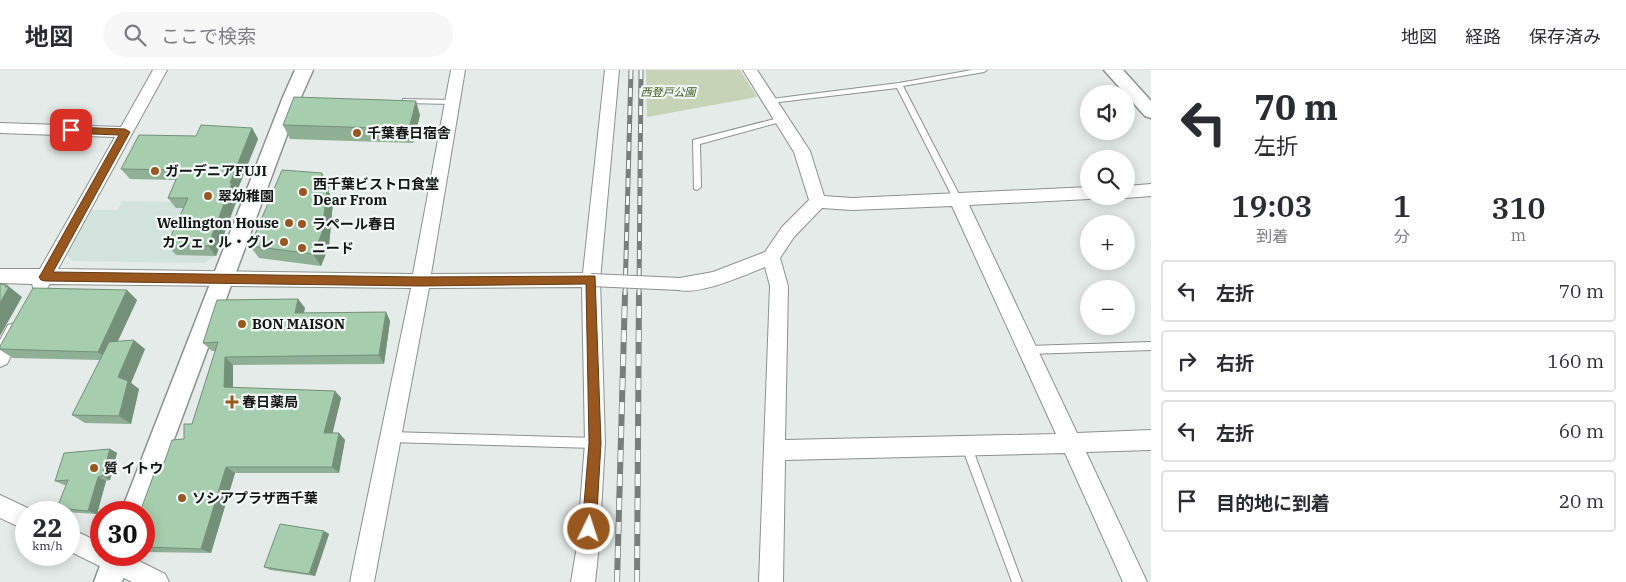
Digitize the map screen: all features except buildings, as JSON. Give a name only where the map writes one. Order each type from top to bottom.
[{"type":"street","points":[[33,298],[160,70]]},
{"type":"street","points":[[138,501],[223,279],[296,97],[304,70]]},
{"type":"street","points":[[362,582],[420,281],[458,70]]},
{"type":"street","points":[[583,582],[588,546],[595,443],[591,280],[612,70]]},
{"type":"street","points":[[750,70],[802,151],[818,202]]},
{"type":"street","points":[[1113,70],[1148,105]]},
{"type":"street","points":[[0,128],[125,132]]},
{"type":"street","points":[[1135,191],[1151,190]]},
{"type":"street","points":[[0,276],[420,281],[591,280],[680,284],[714,280],[771,257],[788,232],[818,202],[852,204],[1080,194]]},
{"type":"street","points":[[958,200],[1135,582]]},
{"type":"street","points":[[771,257],[779,286],[771,582]]},
{"type":"street","points":[[0,358],[24,315]]},
{"type":"street","points":[[775,450],[967,447],[1151,440]]},
{"type":"street","points":[[0,506],[15,514]]},
{"type":"street","points":[[119,566],[157,582]]},
{"type":"lane","points":[[771,101],[899,84],[984,70]]},
{"type":"lane","points":[[899,84],[958,200]]},
{"type":"lane","points":[[395,100],[452,102]]},
{"type":"lane","points":[[697,187],[696,142],[782,119]]},
{"type":"lane","points":[[1028,350],[1151,346]]},
{"type":"lane","points":[[390,437],[595,443]]},
{"type":"lane","points":[[967,447],[1017,582]]},
{"type":"shaded area","name":"翠幼稚園","points":[[213,190],[241,191],[217,255],[204,263],[73,261],[66,254],[92,210],[118,210],[122,201],[173,202]]},
{"type":"green space","name":"西登戸公園","points":[[646,70],[740,70],[757,97],[647,117]]},
{"type":"railway","points":[[625,295],[631,70]]},
{"type":"railway","points":[[639,295],[641,70]]},
{"type":"railway","points":[[617,582],[625,294]]},
{"type":"railway","points":[[637,582],[639,294]]},
{"type":"place","name":"千葉春日宿舎","points":[[357,133]]},
{"type":"place","name":"ガーデニアFUJI","points":[[155,171]]},
{"type":"place","name":"西千葉ビストロ食堂 Dear From","points":[[303,192]]},
{"type":"place","name":"翠幼稚園","points":[[208,196]]},
{"type":"place","name":"Wellington House","points":[[289,223]]},
{"type":"place","name":"ラペール春日","points":[[302,224]]},
{"type":"place","name":"カフェ・ル・グレ","points":[[284,242]]},
{"type":"place","name":"ニード","points":[[302,248]]},
{"type":"place","name":"BON MAISON","points":[[242,324]]},
{"type":"place","name":"春日薬局","points":[[232,402]]},
{"type":"place","name":"質 イトウ","points":[[94,468]]},
{"type":"place","name":"ソシアプラザ西千葉","points":[[182,498]]},
{"type":"route","points":[[71,130],[125,132],[45,277],[420,281],[591,280],[595,443],[589,529]]}]
